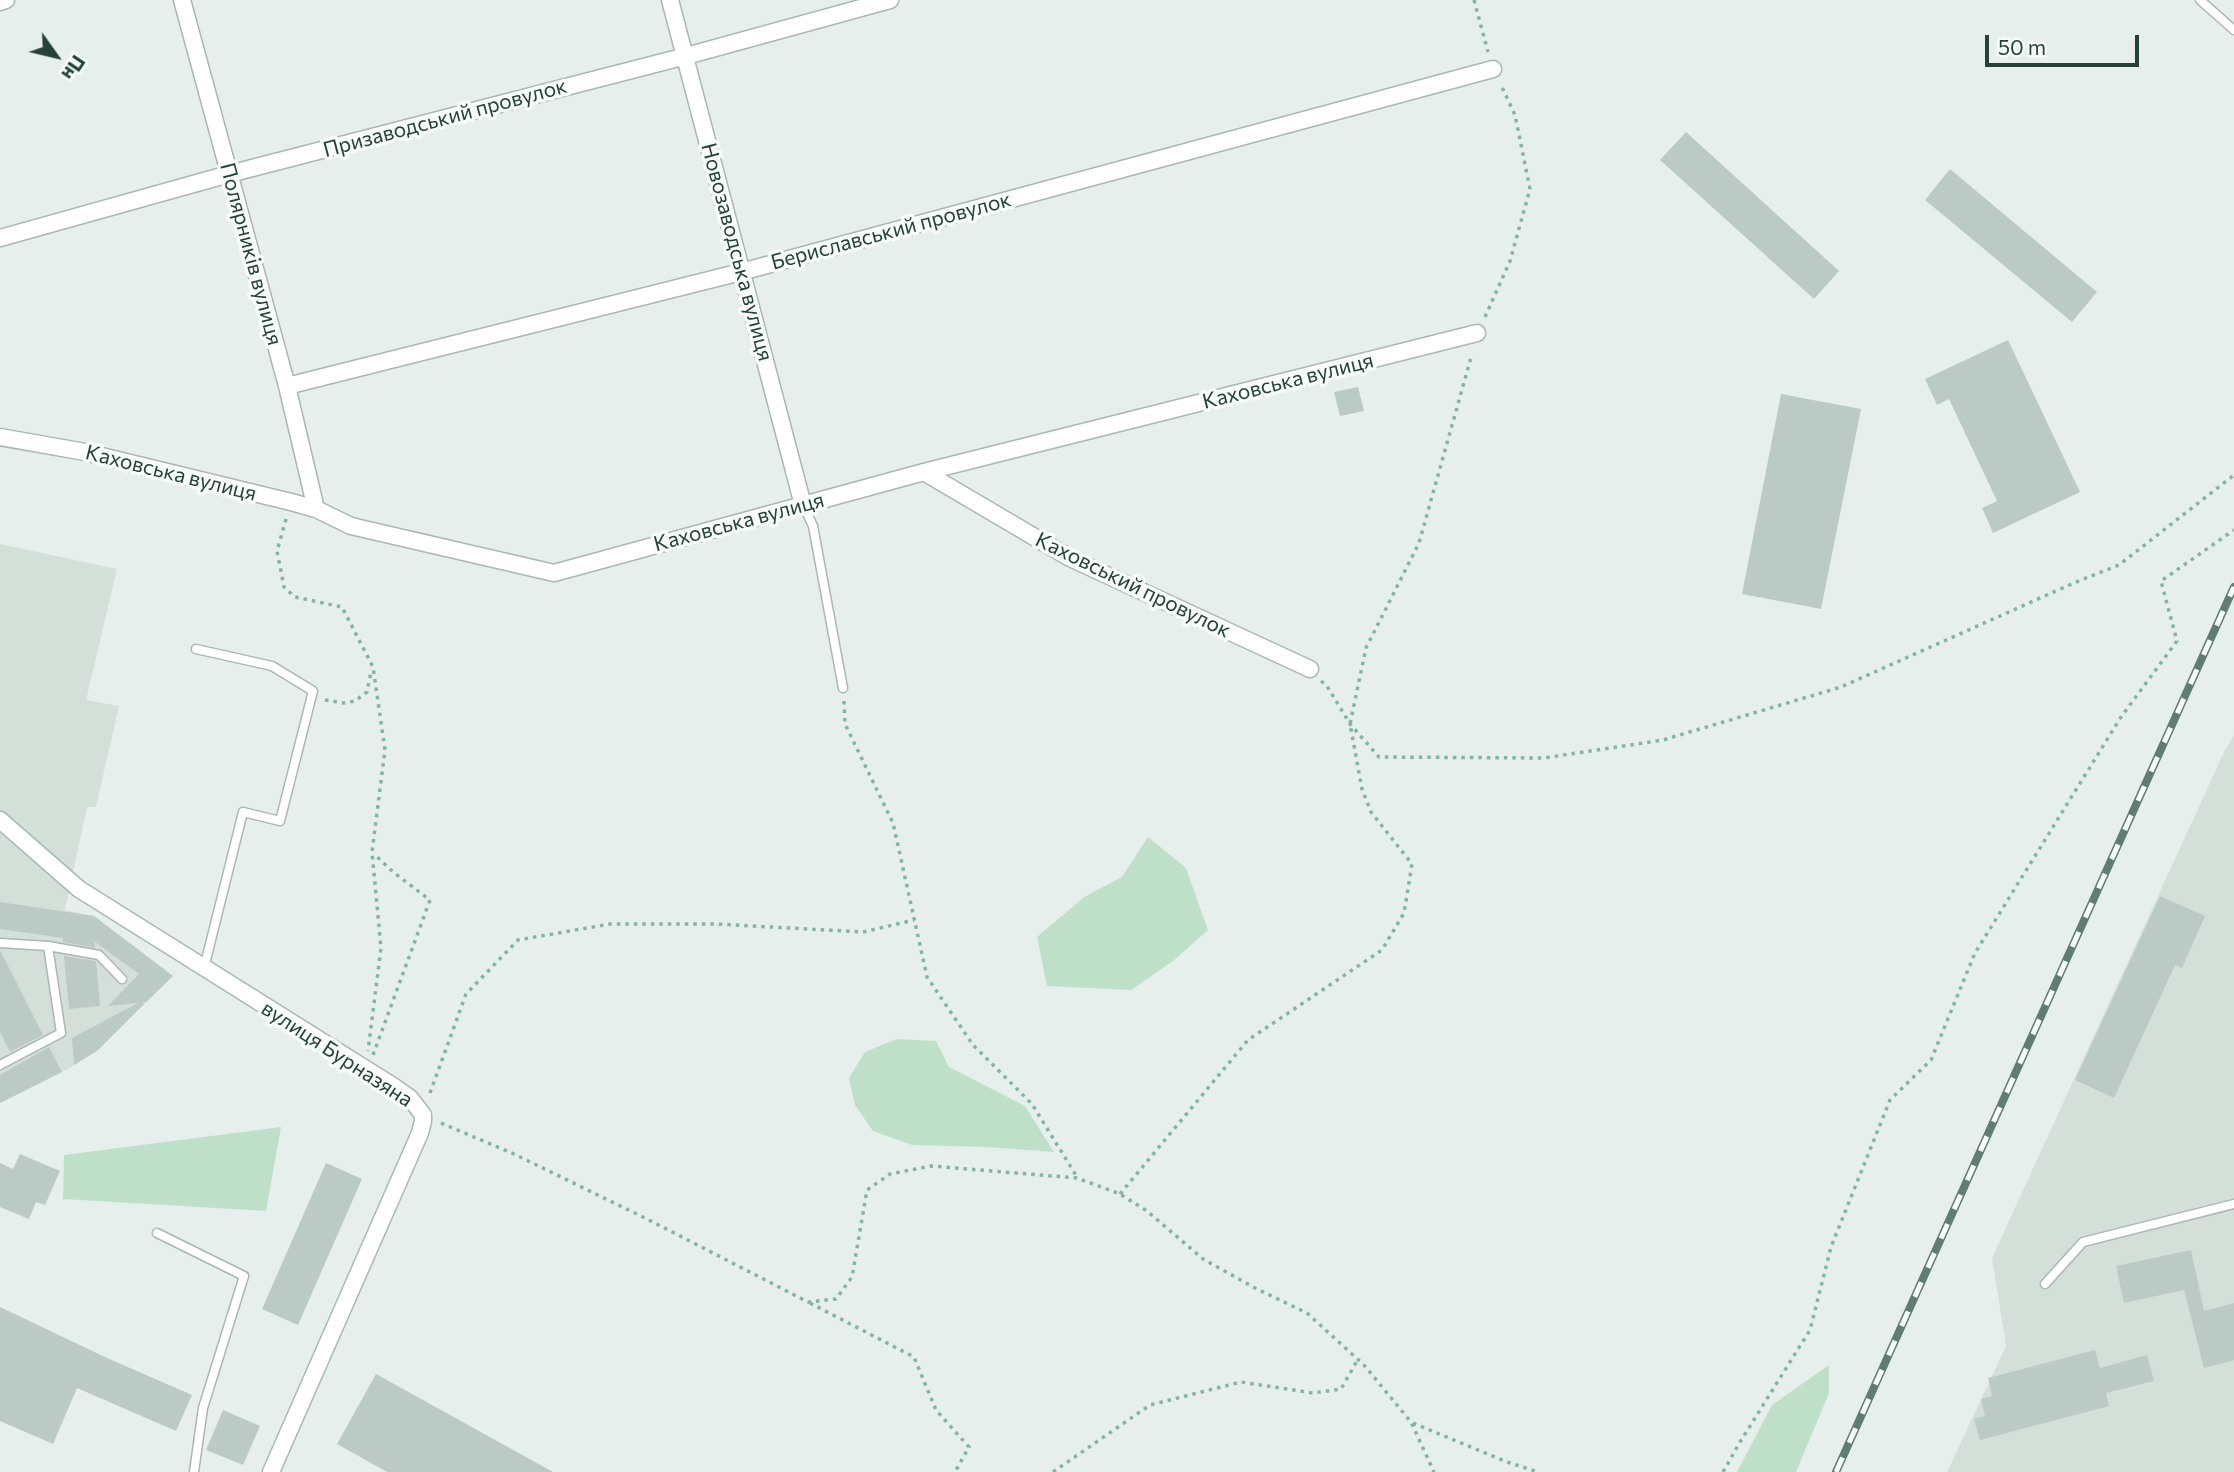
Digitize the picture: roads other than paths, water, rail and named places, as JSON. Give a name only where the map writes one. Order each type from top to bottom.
[{"type":"street","points":[[0,2],[6,0]]},
{"type":"street","name":"Полярників вулиця","points":[[182,0],[287,386],[316,509]]},
{"type":"street","name":"Новозаводська вулиця","points":[[670,0],[803,505]]},
{"type":"street","name":"Призаводський провулок","points":[[0,238],[229,174],[686,56],[890,0]]},
{"type":"street","name":"Бериславський провулок","points":[[287,386],[741,272],[1493,69]]},
{"type":"street","name":"Каховська вулиця","points":[[0,437],[85,452],[291,502],[316,509],[351,526],[554,573],[923,472],[1477,333]]},
{"type":"street","name":"Каховський провулок","points":[[923,472],[1070,558],[1310,670]]},
{"type":"street","name":"вулиця Бурназяна","points":[[0,820],[79,889],[368,1070],[410,1098],[423,1115],[420,1133],[271,1472]]},
{"type":"lane","points":[[2200,0],[2234,30]]},
{"type":"lane","points":[[803,505],[813,526],[843,688]]},
{"type":"lane","points":[[197,649],[272,666],[313,691],[281,821],[243,812],[204,968]]},
{"type":"lane","points":[[0,943],[48,946],[99,955],[122,979]]},
{"type":"lane","points":[[1,1062],[61,1034],[48,946]]},
{"type":"lane","points":[[2045,1284],[2083,1241],[2234,1204]]},
{"type":"lane","points":[[157,1233],[244,1276],[203,1408],[194,1472]]},
{"type":"railway","points":[[1836,1472],[2234,587]]}]
